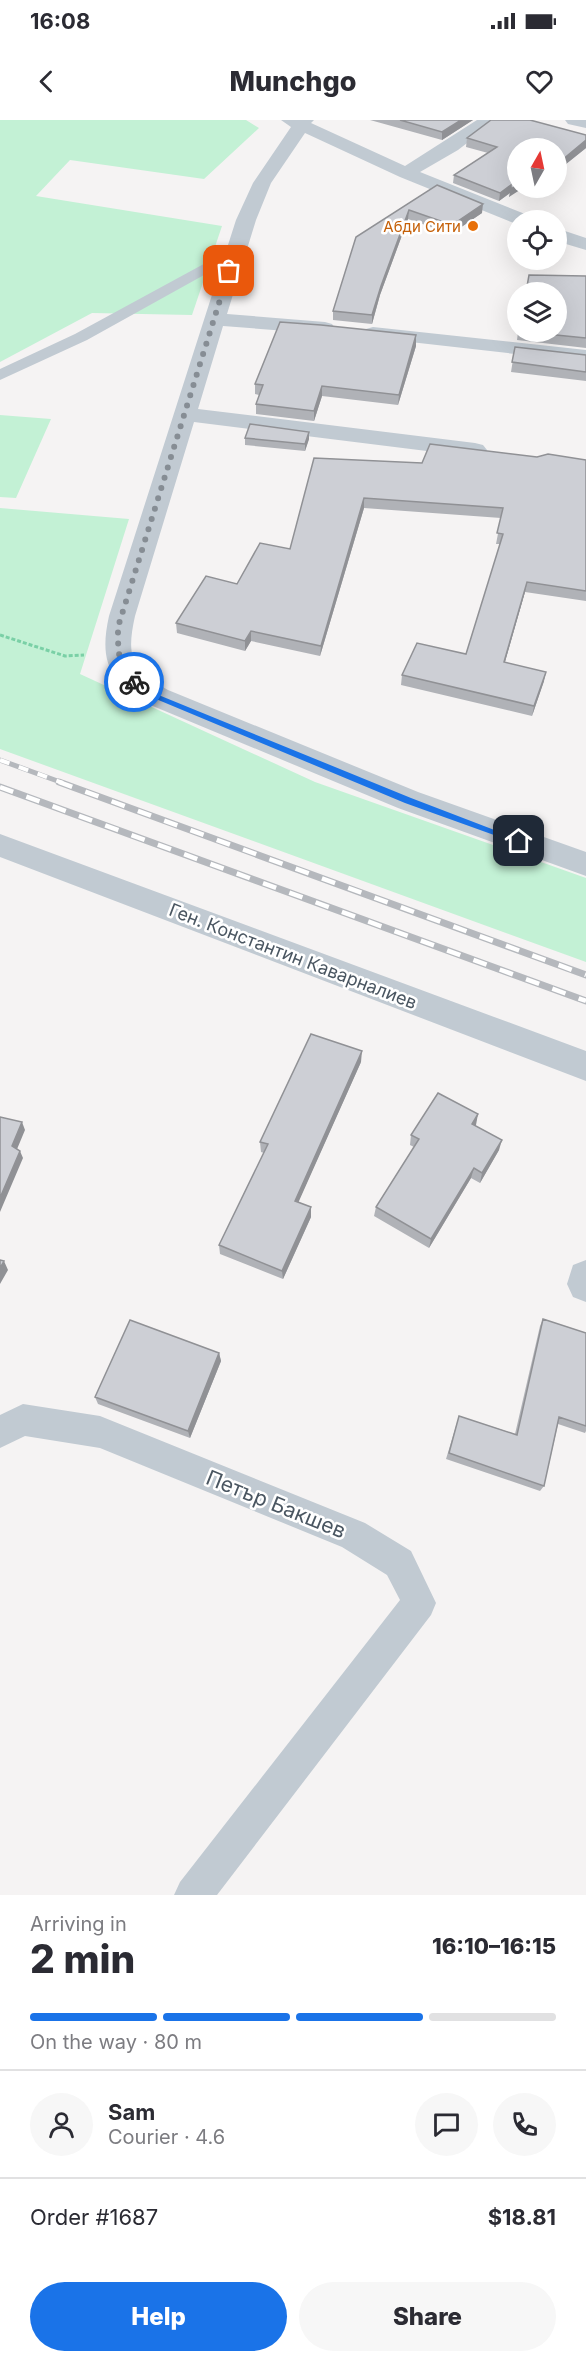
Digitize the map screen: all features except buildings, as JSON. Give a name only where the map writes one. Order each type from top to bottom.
[{"type":"street","points":[[406,173],[452,146],[488,120]]},
{"type":"street","points":[[574,120],[586,123]]},
{"type":"street","points":[[507,214],[406,173],[299,122],[262,183],[235,252],[118,627],[118,654],[129,678],[158,698],[408,801],[586,864]]},
{"type":"street","points":[[567,238],[586,244]]},
{"type":"street","points":[[215,319],[586,356]]},
{"type":"street","points":[[184,414],[501,453]]},
{"type":"street","name":"Ген. Константин Каварналиев","points":[[0,845],[586,1066]]},
{"type":"street","points":[[586,1278],[586,1284]]},
{"type":"lane","points":[[0,375],[81,338],[235,252]]},
{"type":"lane","name":"Петър Бакшев","points":[[11,1426],[100,1432],[352,1535],[399,1563],[419,1603],[193,1895]]},
{"type":"path","points":[[0,635],[64,656],[118,654]]},
{"type":"green space","points":[[0,120],[246,120],[259,128],[204,179],[70,160],[36,196],[222,226],[192,315],[92,313],[0,362]]},
{"type":"green space","points":[[0,415],[51,419],[16,498],[0,497]]},
{"type":"green space","points":[[0,508],[129,519],[80,674],[315,782],[586,878],[586,962],[0,749]]},
{"type":"railway","points":[[0,760],[63,783]]},
{"type":"railway","points":[[59,782],[586,975]]},
{"type":"railway","points":[[0,787],[586,1001]]},
{"type":"way so far","points":[[134,682],[129,678],[118,654],[118,627],[229,271]]},
{"type":"place","name":"Абди Сити","points":[[473,226]]},
{"type":"route","points":[[134,682],[158,698],[408,801],[519,841]]}]
